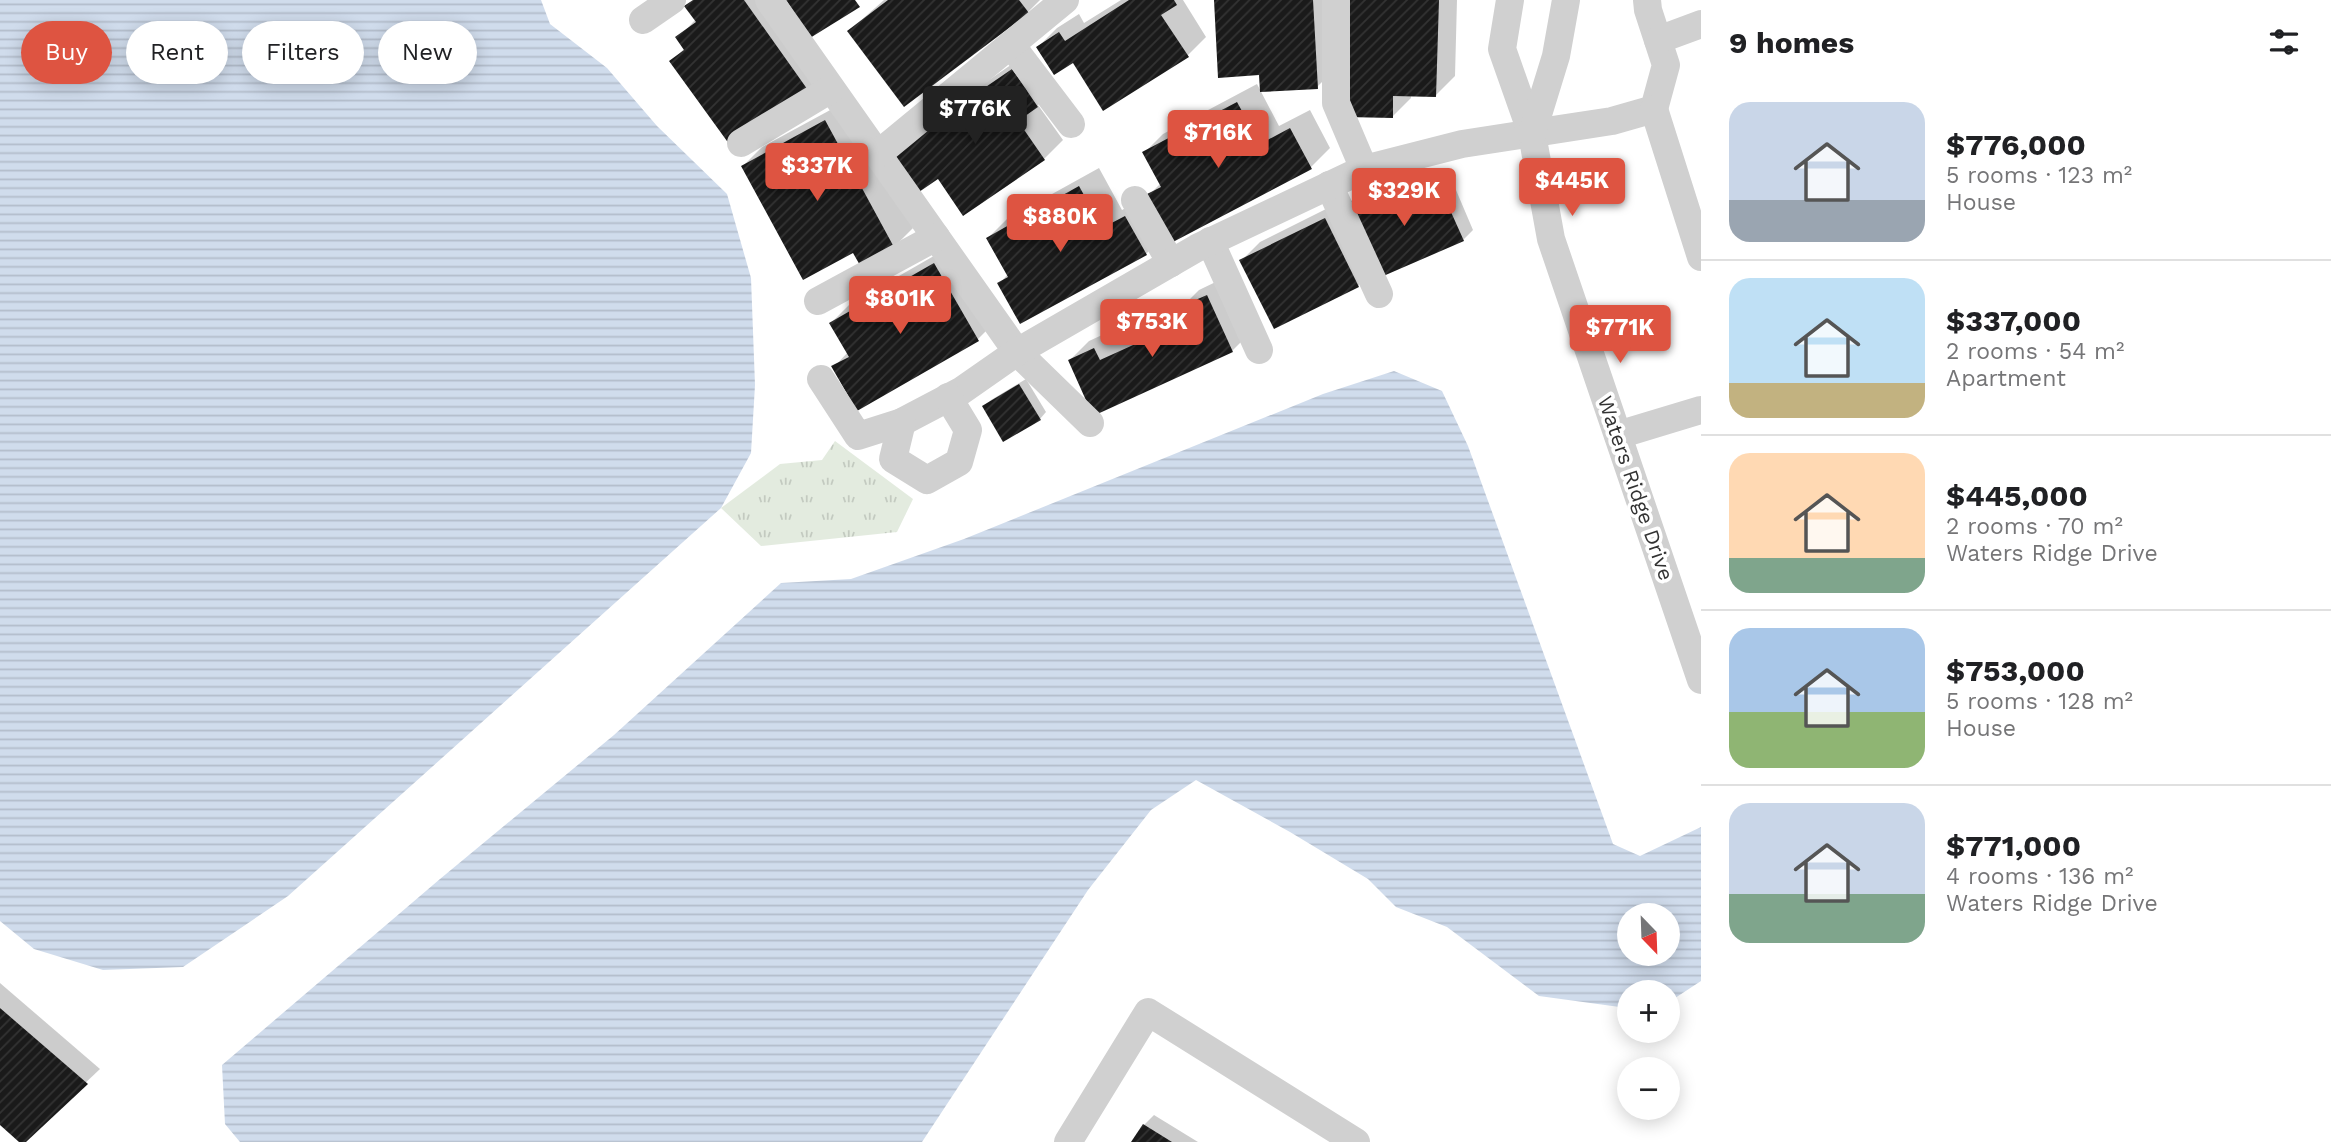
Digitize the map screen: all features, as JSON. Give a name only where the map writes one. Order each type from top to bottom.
[{"type":"street","points":[[643,20],[673,0]]},
{"type":"street","points":[[769,0],[1017,352],[1090,423]]},
{"type":"street","points":[[878,154],[1065,0]]},
{"type":"street","points":[[1336,0],[1336,103],[1364,169]]},
{"type":"street","name":"Waters Ridge Drive","points":[[1510,0],[1502,49],[1532,134],[1551,239],[1701,680]]},
{"type":"street","name":"Waters Ridge Drive","points":[[1532,134],[1556,56],[1566,0]]},
{"type":"street","points":[[1647,0],[1666,65],[1654,108],[1701,257]]},
{"type":"street","points":[[1658,40],[1701,24]]},
{"type":"street","points":[[1011,45],[1071,124]]},
{"type":"street","points":[[741,143],[831,89]]},
{"type":"street","points":[[821,379],[858,436],[902,422],[1171,262],[1364,169],[1462,144],[1612,121],[1654,108]]},
{"type":"street","points":[[1329,186],[1379,294]]},
{"type":"street","points":[[1135,200],[1171,262]]},
{"type":"street","points":[[818,301],[936,237]]},
{"type":"street","points":[[1210,241],[1259,350]]},
{"type":"street","points":[[902,422],[893,460],[927,481],[959,462],[968,430],[948,397]]},
{"type":"street","points":[[1618,435],[1701,410]]},
{"type":"street","points":[[1068,1142],[1148,1012],[1356,1142]]},
{"type":"green space","points":[[835,441],[913,499],[897,532],[761,546],[721,508],[780,464],[822,460]]},
{"type":"water","points":[[0,0],[541,0],[550,24],[607,68],[657,126],[727,194],[751,278],[755,385],[751,453],[721,508],[288,896],[183,967],[103,970],[34,949],[0,921]]},
{"type":"water","points":[[1394,371],[1442,391],[1468,446],[1613,844],[1640,856],[1701,827],[1701,981],[1680,995],[1680,980],[1617,980],[1617,1007],[1539,996],[1447,927],[1396,907],[1368,879],[1196,780],[1151,810],[1088,890],[922,1142],[240,1142],[225,1124],[222,1065],[614,735],[781,583],[851,579],[964,539],[1323,394]]},
{"type":"building","points":[[693,0],[744,0],[810,93],[732,148],[669,61],[684,50],[675,37],[696,22],[684,6]]},
{"type":"building","points":[[786,0],[855,0],[860,7],[810,38]]},
{"type":"building","points":[[888,0],[1019,0],[1029,13],[904,107],[847,31]]},
{"type":"building","points":[[1129,0],[1174,0],[1177,5],[1161,15],[1189,57],[1103,111],[1073,63],[1054,75],[1036,47],[1059,32],[1065,41]]},
{"type":"building","points":[[1214,0],[1313,0],[1318,89],[1260,92],[1259,75],[1218,78]]},
{"type":"building","points":[[1349,0],[1439,0],[1436,97],[1393,96],[1393,118],[1346,117]]},
{"type":"building","points":[[1012,69],[1038,107],[1018,121],[1045,160],[963,216],[938,179],[919,192],[891,152]]},
{"type":"building","points":[[1237,102],[1260,144],[1290,128],[1312,169],[1173,242],[1147,194],[1161,187],[1142,152]]},
{"type":"building","points":[[825,120],[895,249],[861,267],[853,253],[803,280],[741,166]]},
{"type":"building","points":[[1394,183],[1405,209],[1442,192],[1464,241],[1381,277],[1349,202]]},
{"type":"building","points":[[1079,186],[1102,228],[1125,216],[1147,255],[1020,324],[997,283],[1008,277],[986,238]]},
{"type":"building","points":[[1325,218],[1359,287],[1274,329],[1239,260]]},
{"type":"building","points":[[934,263],[979,341],[857,411],[831,366],[849,357],[829,323]]},
{"type":"building","points":[[1207,295],[1233,352],[1093,416],[1068,360],[1094,348],[1100,360],[1184,322],[1177,308]]},
{"type":"building","points":[[1019,384],[1041,420],[1003,442],[982,406]]},
{"type":"building","points":[[0,1008],[88,1084],[26,1142],[19,1142],[0,1125]]},
{"type":"building","points":[[1143,1124],[1172,1142],[1131,1142]]}]
